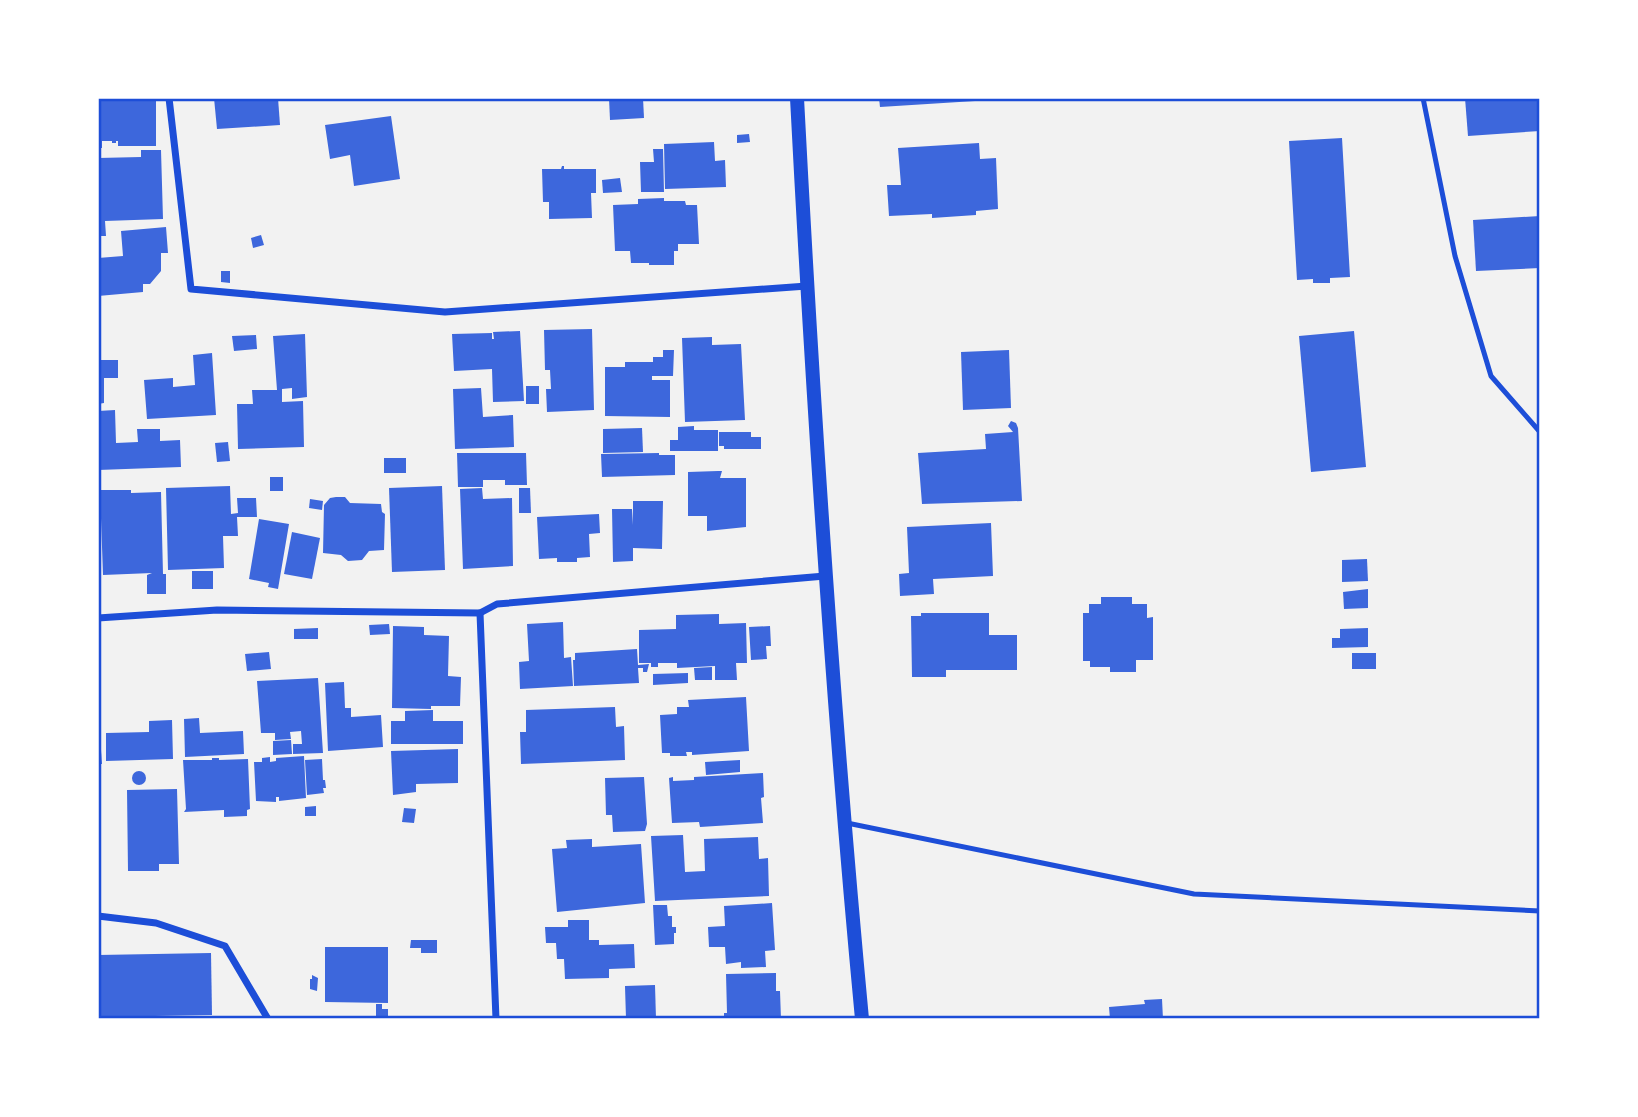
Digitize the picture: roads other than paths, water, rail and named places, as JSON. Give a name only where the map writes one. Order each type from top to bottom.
[{"type":"main road","points":[[797,98],[807,286],[844,823],[862,1019]]},
{"type":"street","points":[[169,98],[191,289],[445,312],[807,286]]},
{"type":"street","points":[[98,618],[217,610],[480,613],[497,604],[827,576]]},
{"type":"street","points":[[480,613],[496,1019]]},
{"type":"street","points":[[98,916],[156,923],[225,946],[268,1019]]},
{"type":"lane","points":[[1423,98],[1455,256],[1490,376],[1540,432]]},
{"type":"lane","points":[[844,823],[1195,894],[1540,911]]}]
